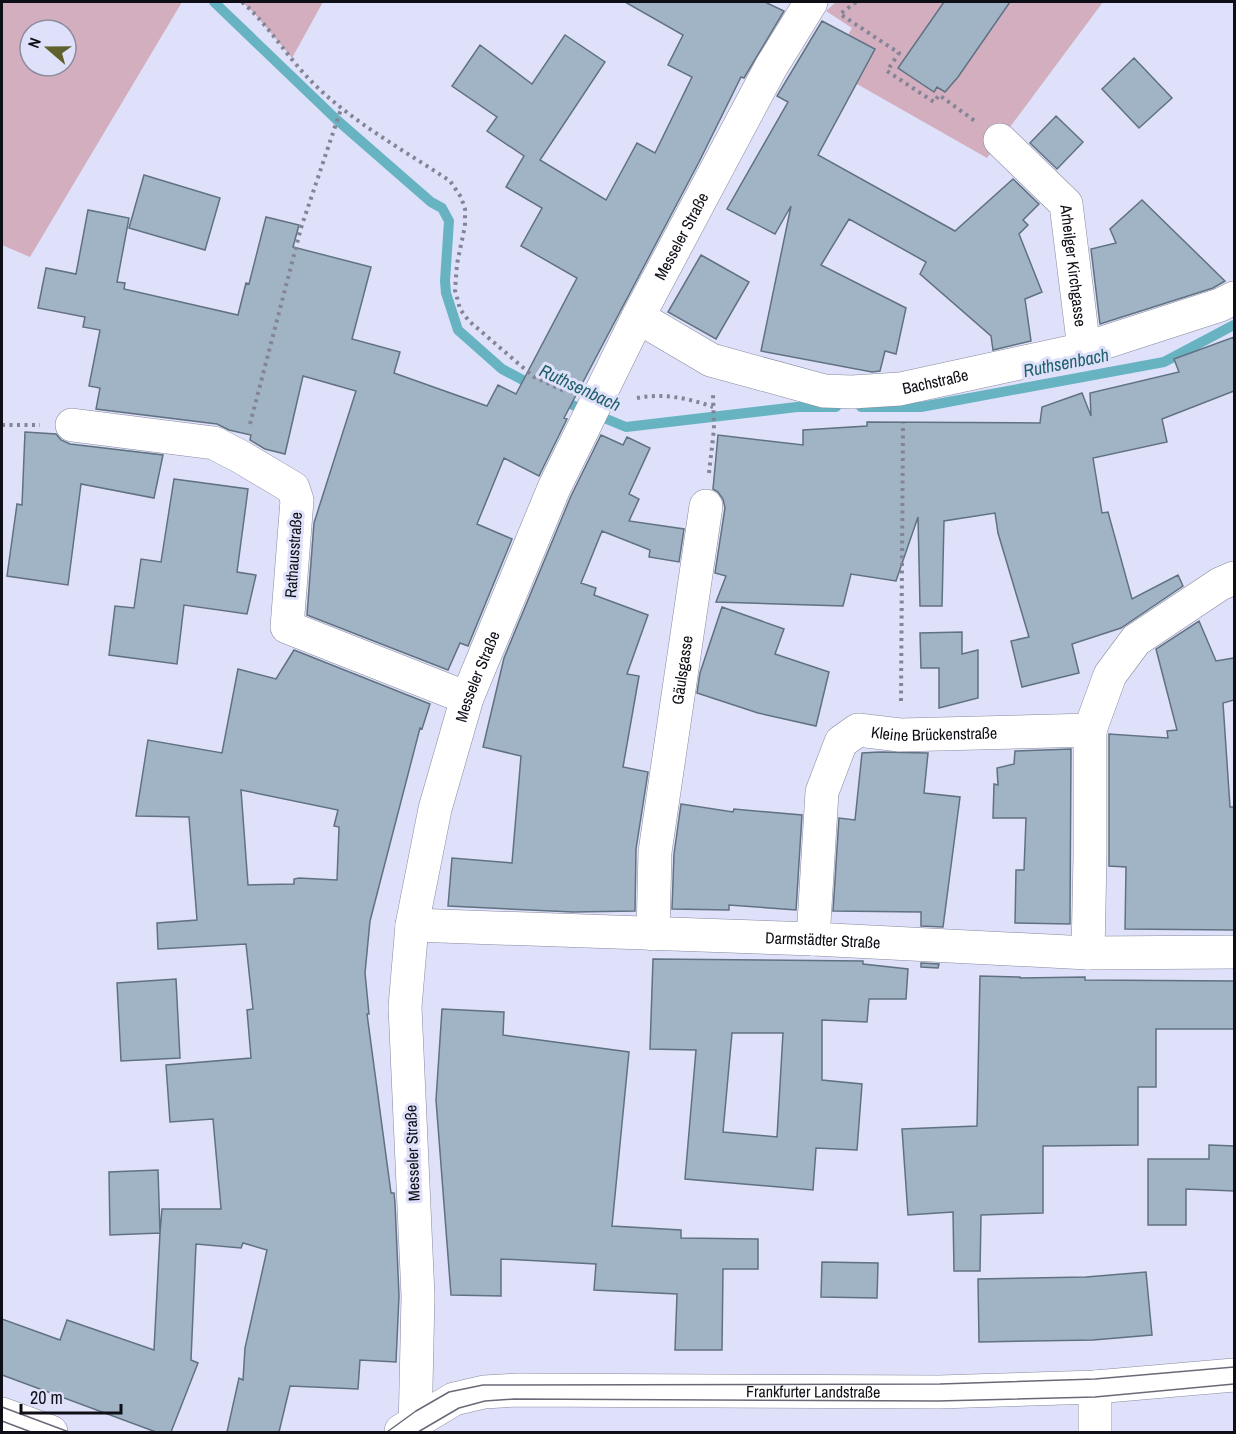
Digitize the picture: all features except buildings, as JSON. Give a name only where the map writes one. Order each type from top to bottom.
[{"type":"street","name":"Messeler Straße","points":[[410,1429],[418,1296],[405,1007],[412,925],[435,809],[467,698],[554,488],[580,409],[638,317],[771,67],[811,2]]},
{"type":"street","name":"Arheilger Kirchgasse","points":[[1000,140],[1066,204],[1084,350]]},
{"type":"street","name":"Bachstraße","points":[[638,317],[711,360],[824,391],[900,389],[1084,350],[1220,305],[1234,298]]},
{"type":"street","name":"Rathausstraße","points":[[72,425],[214,443],[293,488],[297,500],[287,627],[467,698]]},
{"type":"street","name":"Gäulsgasse","points":[[653,934],[655,852],[706,506]]},
{"type":"street","points":[[1088,953],[1090,730],[1110,675],[1136,640],[1220,584],[1234,578]]},
{"type":"street","name":"Kleine Brückenstraße","points":[[813,939],[822,792],[841,742],[858,730],[900,735],[1090,730]]},
{"type":"street","name":"Darmstädter Straße","points":[[412,925],[813,939],[1088,953],[1234,952]]},
{"type":"street","name":"Frankfurter Landstraße","points":[[410,1429],[454,1399],[484,1392],[518,1390],[939,1392],[1095,1387],[1234,1375]]},
{"type":"street","points":[[1095,1387],[1095,1432]]},
{"type":"street","points":[[2,1414],[51,1432]]},
{"type":"path","points":[[242,2],[255,14],[313,84],[341,109],[450,181],[456,188],[465,209],[465,226],[457,264],[455,290],[460,309],[483,334],[534,377],[580,409]]},
{"type":"path","points":[[856,2],[840,15],[899,53],[887,70],[934,102],[939,95],[1000,140]]},
{"type":"path","points":[[241,457],[301,228],[341,109]]},
{"type":"path","points":[[648,396],[692,399],[713,407],[714,429],[706,506]]},
{"type":"path","points":[[900,735],[903,421]]},
{"type":"shaded area","points":[[2,2],[182,2],[30,257],[2,245]]},
{"type":"shaded area","points":[[242,2],[323,2],[292,58]]},
{"type":"shaded area","points":[[836,2],[1103,2],[987,158],[857,84],[875,49],[848,35],[852,28],[826,11]]},
{"type":"waterway","name":"Ruthsenbach","points":[[214,2],[337,120],[431,202],[442,208],[449,221],[446,293],[458,330],[502,369],[534,386]]},
{"type":"waterway","name":"Ruthsenbach","points":[[861,407],[921,407],[1164,362],[1234,325]]},
{"type":"waterway","name":"Ruthsenbach","points":[[558,399],[626,427],[797,407],[836,407]]},
{"type":"tram line","points":[[387,1432],[416,1411],[449,1392],[483,1385],[940,1384],[1095,1379],[1234,1367]]},
{"type":"tram line","points":[[418,1432],[459,1408],[485,1401],[514,1399],[938,1401],[1095,1397],[1234,1384]]},
{"type":"tram line","points":[[2,1407],[69,1432]]},
{"type":"tram line","points":[[2,1421],[31,1432]]}]
